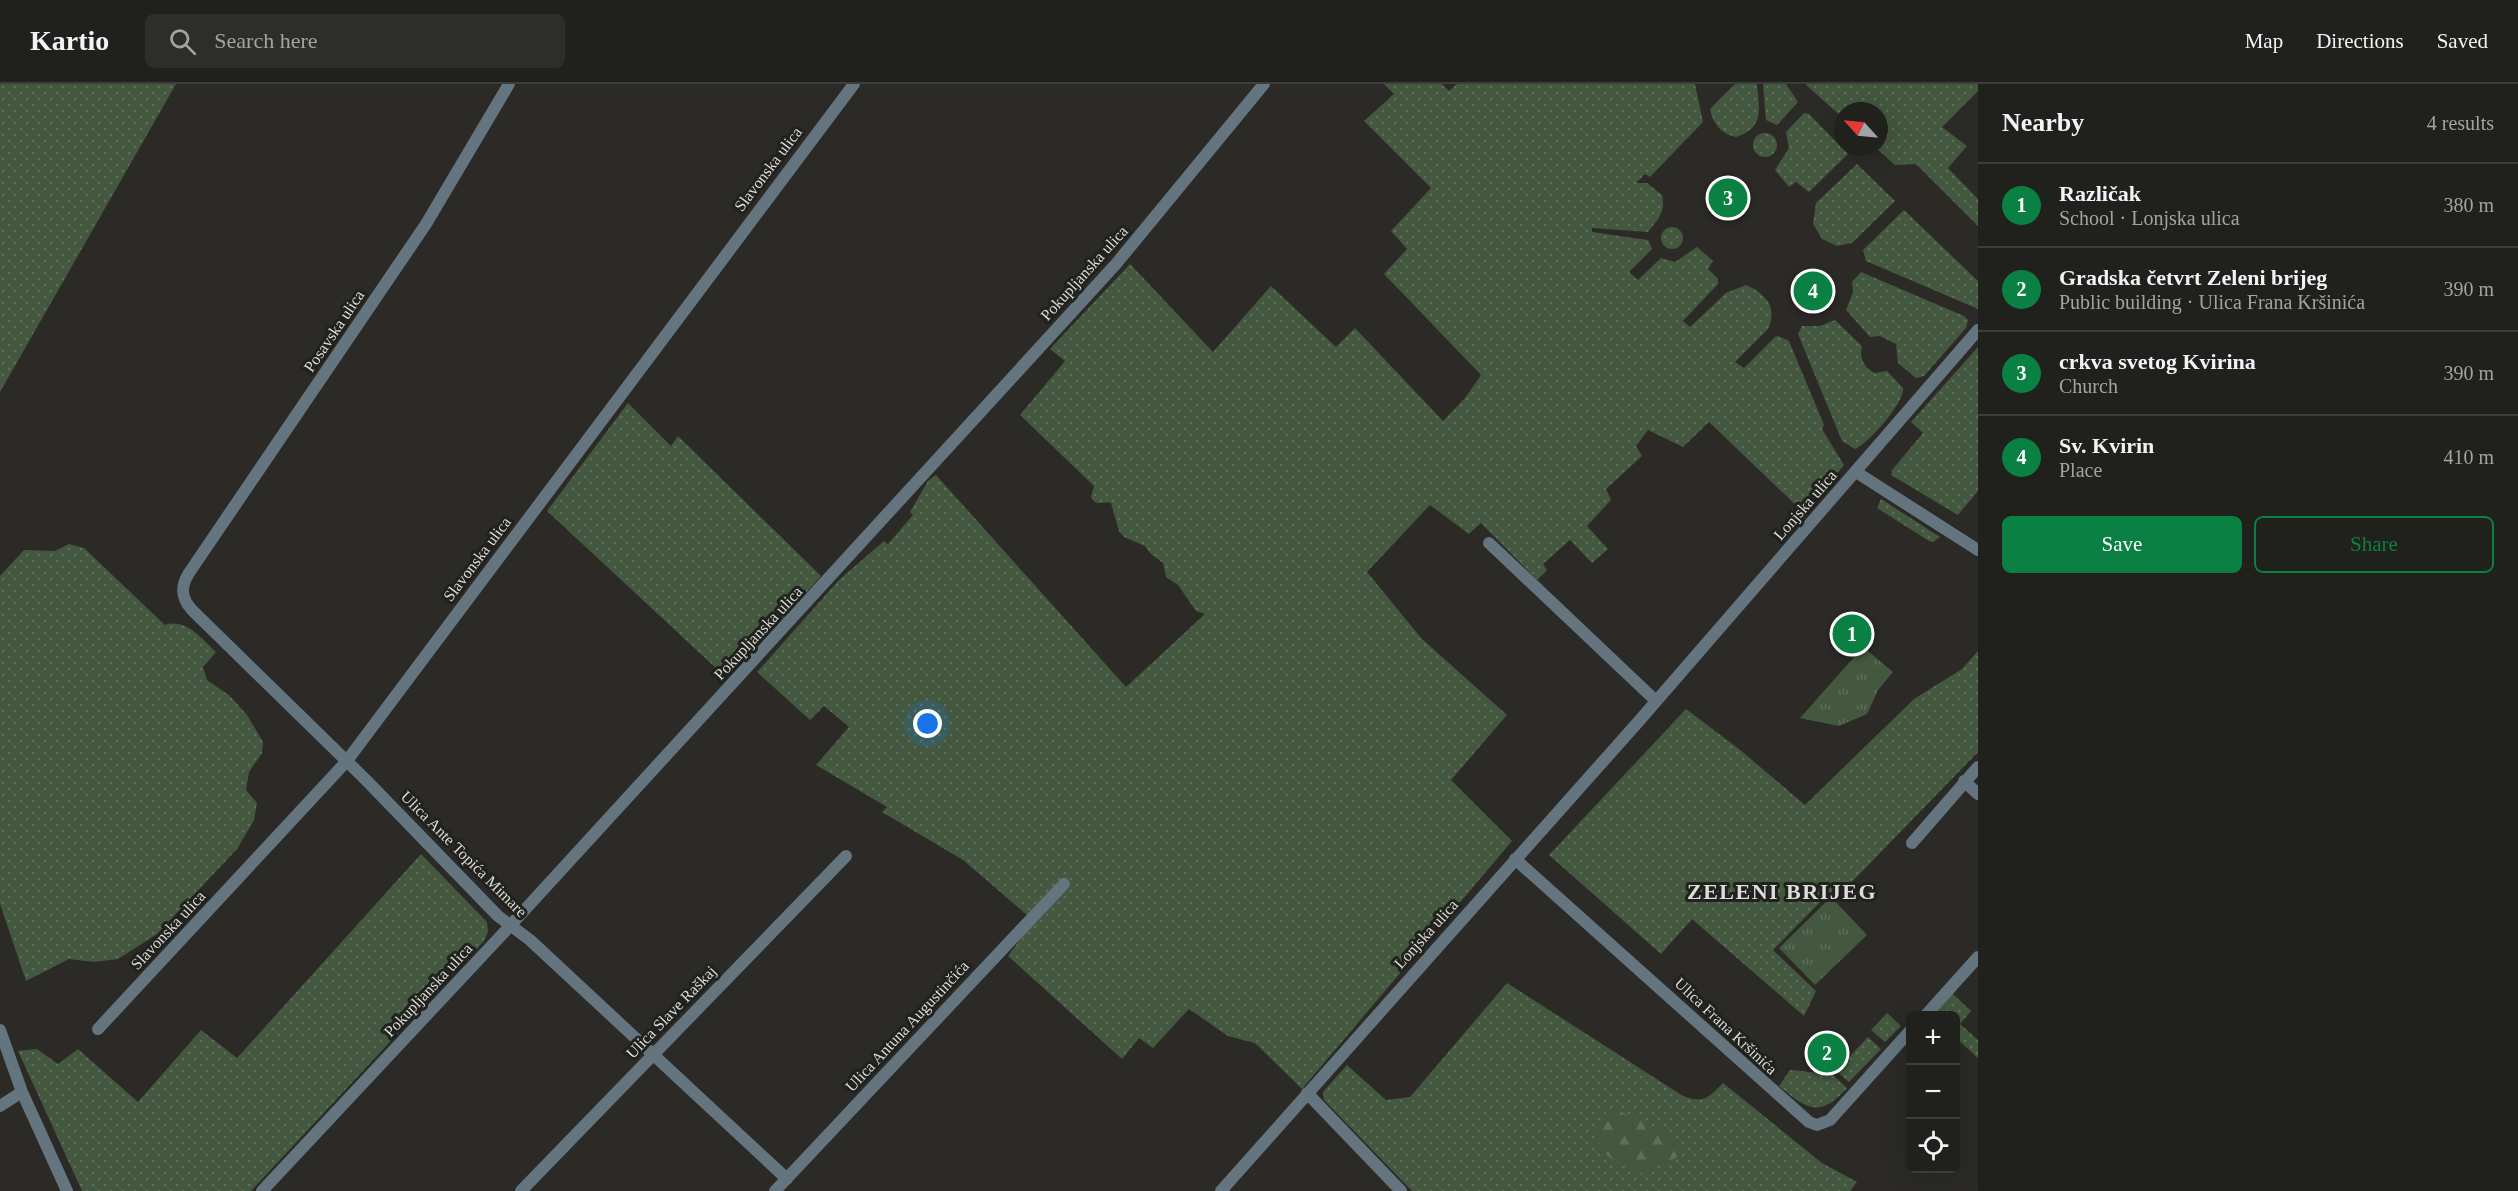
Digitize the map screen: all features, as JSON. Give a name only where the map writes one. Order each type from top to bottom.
[{"type":"street","name":"Posavska ulica","points":[[182,592],[184,581],[189,573],[426,224],[509,84]]},
{"type":"street","name":"Slavonska ulica","points":[[98,1029],[346,762],[854,84]]},
{"type":"street","name":"Pokupljanska ulica","points":[[262,1191],[510,926],[1116,264],[1264,84]]},
{"type":"street","name":"Lonjska ulica","points":[[1221,1191],[1656,701],[1978,330]]},
{"type":"street","points":[[1856,472],[1978,550]]},
{"type":"street","points":[[1489,543],[1656,701]]},
{"type":"street","name":"Ulica Ante Topića Mimare","points":[[182,592],[192,610],[510,926],[530,940],[787,1179]]},
{"type":"street","points":[[1912,843],[1978,766]]},
{"type":"street","points":[[1964,782],[1978,794]]},
{"type":"street","name":"Ulica Slave Raškaj","points":[[521,1191],[846,856]]},
{"type":"street","name":"Ulica Frana Kršinića","points":[[1515,859],[1809,1122],[1817,1125],[1830,1120],[1906,1036]]},
{"type":"street","name":"Ulica Antuna Augustinčića","points":[[775,1191],[1064,884]]},
{"type":"street","points":[[1929,1011],[1978,957]]},
{"type":"street","points":[[0,1029],[22,1092],[67,1191]]},
{"type":"street","points":[[0,1106],[22,1092]]},
{"type":"street","points":[[1307,1093],[1401,1191]]},
{"type":"green space","points":[[0,84],[176,84],[0,392]]},
{"type":"green space","points":[[1384,84],[1442,84],[1449,91],[1457,84],[1695,84],[1703,122],[1650,177],[1645,174],[1636,183],[1647,183],[1662,195],[1663,206],[1658,219],[1648,232],[1592,228],[1592,232],[1648,240],[1652,249],[1629,272],[1638,280],[1661,258],[1675,262],[1697,247],[1713,261],[1708,269],[1718,279],[1718,284],[1683,321],[1690,327],[1726,293],[1746,285],[1764,297],[1772,314],[1768,329],[1735,362],[1744,368],[1775,337],[1789,341],[1824,425],[1822,429],[1844,465],[1803,512],[1709,422],[1683,447],[1648,430],[1636,446],[1642,456],[1606,489],[1611,500],[1587,526],[1608,549],[1592,563],[1570,540],[1543,564],[1547,570],[1537,580],[1481,523],[1469,534],[1430,505],[1367,572],[1422,639],[1507,715],[1451,780],[1512,841],[1302,1089],[1255,1043],[1228,1036],[1189,1009],[1153,1048],[1139,1038],[1122,1059],[1008,956],[1034,921],[963,860],[882,812],[887,807],[816,765],[849,727],[824,706],[810,720],[757,672],[839,580],[884,541],[888,544],[913,515],[910,512],[928,481],[936,475],[1126,687],[1205,614],[1196,611],[1178,585],[1166,577],[1163,563],[1145,546],[1124,537],[1119,531],[1111,503],[1097,503],[1093,500],[1091,497],[1094,486],[1020,415],[1065,361],[1050,349],[1130,264],[1213,352],[1271,286],[1336,347],[1355,328],[1443,421],[1465,398],[1481,375],[1384,274],[1407,249],[1391,231],[1431,188],[1364,121],[1394,94]]},
{"type":"green space","points":[[1735,84],[1757,84],[1759,109],[1756,123],[1752,128],[1736,137],[1718,128],[1710,109]]},
{"type":"green space","points":[[1763,84],[1786,84],[1798,102],[1777,125],[1766,120]]},
{"type":"green space","points":[[1805,84],[1978,84],[1978,91],[1942,127],[1967,146],[1948,168],[1978,199],[1978,226],[1916,164],[1895,165],[1885,156],[1888,156],[1888,102],[1834,102],[1834,110]]},
{"type":"green space","points":[[1804,113],[1809,114],[1834,140],[1834,156],[1846,156],[1809,192],[1796,182],[1789,187],[1775,170],[1789,148],[1786,132]]},
{"type":"green space","points":[[1765,133],[1773,137],[1777,145],[1773,153],[1765,157],[1757,153],[1753,145],[1757,137]]},
{"type":"green space","points":[[1857,164],[1895,201],[1852,243],[1837,246],[1822,239],[1813,224],[1816,203]]},
{"type":"green space","points":[[1904,210],[1978,281],[1978,309],[1866,261],[1863,250]]},
{"type":"green space","points":[[1672,227],[1680,230],[1683,238],[1680,246],[1672,249],[1664,246],[1661,238],[1664,230]]},
{"type":"green space","points":[[1861,272],[1964,316],[1968,320],[1966,328],[1924,376],[1916,378],[1898,363],[1896,344],[1880,336],[1870,337],[1846,310],[1853,292],[1852,282]]},
{"type":"green space","points":[[1835,320],[1862,346],[1863,362],[1868,368],[1875,373],[1887,371],[1903,388],[1898,403],[1885,422],[1855,449],[1842,441],[1798,334],[1802,326],[1820,326]]},
{"type":"green space","points":[[1978,347],[1978,491],[1958,515],[1891,475],[1892,470],[1923,433],[1911,422]]},
{"type":"green space","points":[[628,403],[671,446],[678,436],[821,576],[761,640],[718,670],[547,511]]},
{"type":"green space","points":[[1881,499],[1940,537],[1933,542],[1929,541],[1877,508]]},
{"type":"green space","points":[[69,544],[84,548],[165,625],[180,624],[186,627],[199,635],[216,652],[203,667],[207,680],[230,696],[247,715],[263,742],[262,753],[249,772],[246,790],[257,803],[254,820],[237,849],[157,934],[118,959],[94,962],[69,959],[26,981],[0,904],[0,576],[24,550],[55,551]]},
{"type":"green space","points":[[1863,647],[1893,672],[1878,690],[1867,714],[1839,726],[1800,718]]},
{"type":"green space","points":[[1978,651],[1978,752],[1843,891],[1829,893],[1773,950],[1816,991],[1804,1016],[1692,919],[1661,954],[1549,855],[1686,709],[1739,749],[1805,805],[1914,699],[1962,669]]},
{"type":"green space","points":[[421,854],[487,922],[488,932],[484,941],[251,1191],[82,1191],[18,1051],[37,1049],[58,1064],[78,1049],[138,1102],[201,1030],[237,1058]]},
{"type":"green space","points":[[1831,897],[1867,935],[1815,985],[1779,948]]},
{"type":"green space","points":[[1507,983],[1683,1096],[1696,1099],[1705,1098],[1723,1083],[1822,1163],[1857,1182],[1850,1191],[1412,1191],[1324,1100],[1323,1092],[1347,1065],[1386,1100],[1410,1097]]},
{"type":"green space","points":[[1952,993],[1971,1011],[1960,1024],[1960,1011],[1936,1011]]},
{"type":"green space","points":[[1887,1013],[1901,1026],[1885,1042],[1871,1030]]},
{"type":"green space","points":[[1960,1024],[1978,1040],[1978,1058],[1960,1042]]},
{"type":"green space","points":[[1868,1037],[1881,1049],[1849,1082],[1836,1071]]},
{"type":"green space","points":[[1790,1070],[1832,1074],[1847,1088],[1837,1098],[1821,1107],[1805,1105],[1779,1086]]},
{"type":"green space","points":[[1617,1110],[1673,1136],[1680,1149],[1676,1158],[1639,1174],[1610,1158],[1597,1140],[1594,1130],[1607,1111]]},
{"type":"place","name":"crkva svetog Kvirina","points":[[1728,198]]},
{"type":"place","name":"Sv. Kvirin","points":[[1813,291]]},
{"type":"place","name":"Različak","points":[[1852,634]]},
{"type":"place","name":"Gradska četvrt Zeleni brijeg","points":[[1827,1053]]},
{"type":"district","name":"ZELENI BRIJEG","points":[[1782,891]]}]
